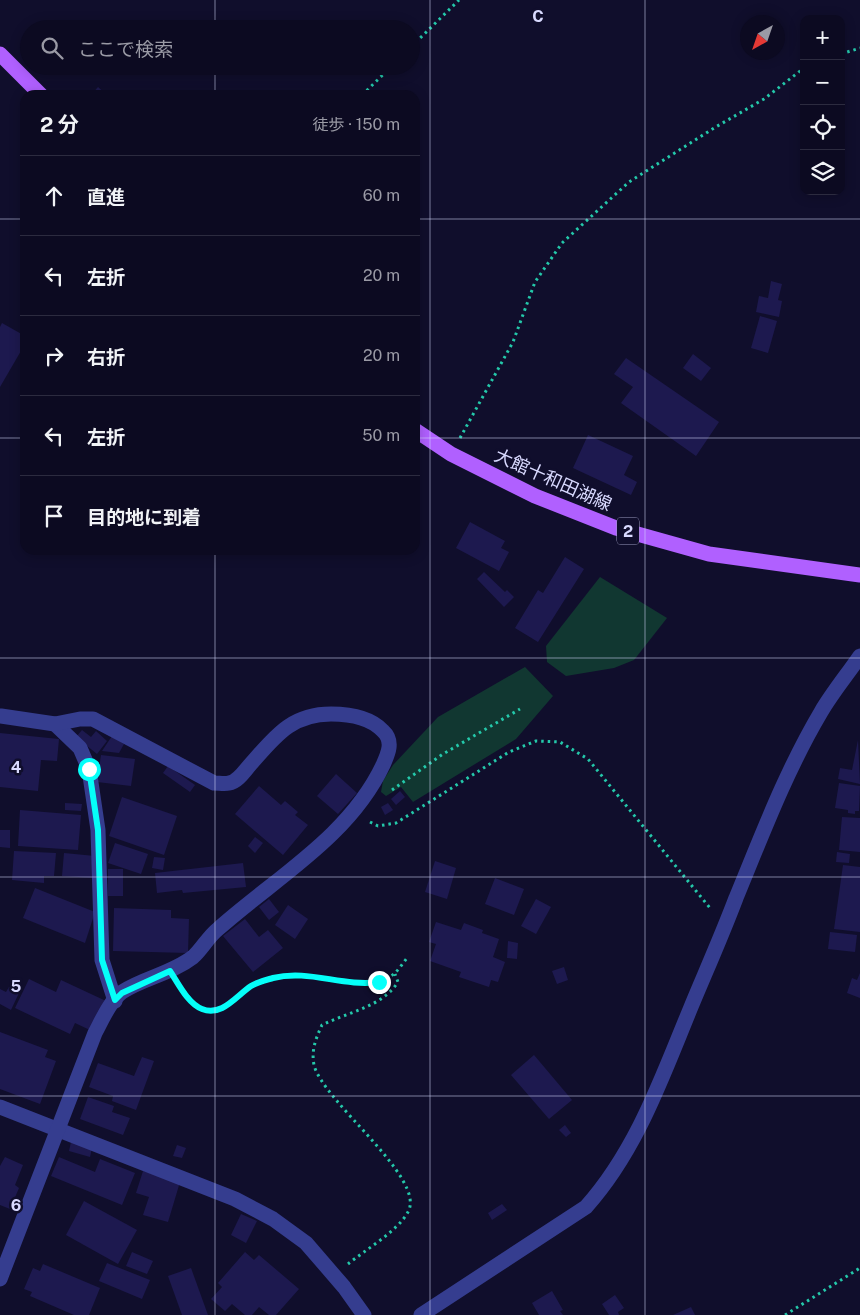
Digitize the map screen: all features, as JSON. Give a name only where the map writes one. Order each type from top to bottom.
[{"type":"main road","points":[[0,54],[20,74]]},
{"type":"main road","points":[[21,75],[36,90]]},
{"type":"main road","name":"大館十和田湖線","points":[[420,433],[451,454],[535,496],[616,528],[709,554],[860,575]]},
{"type":"street","points":[[421,1315],[586,1207],[606,1185],[626,1155],[646,1116],[762,832],[821,712],[860,656]]},
{"type":"street","points":[[0,1279],[95,1033],[115,1000],[122,993],[170,971],[194,956],[216,930],[313,852],[350,815],[360,802],[375,782],[390,750],[387,735],[376,723],[356,716],[331,714],[305,717],[282,730],[241,775],[230,783],[214,783],[118,730],[93,719],[80,718],[55,724],[1,716]]},
{"type":"street","points":[[55,724],[80,748],[89,769],[98,830],[102,960],[115,1000]]},
{"type":"street","points":[[0,1107],[235,1199],[273,1218],[306,1243],[364,1315]]},
{"type":"path","points":[[420,38],[459,0]]},
{"type":"path","points":[[845,53],[860,48]]},
{"type":"path","points":[[451,454],[513,342],[535,282],[562,243],[629,182],[764,99],[800,71]]},
{"type":"path","points":[[367,90],[383,75]]},
{"type":"path","points":[[360,802],[374,802],[443,754],[520,709]]},
{"type":"path","points":[[350,815],[378,826],[396,822],[509,752],[536,741],[560,742],[588,759],[725,926]]},
{"type":"path","points":[[170,971],[193,1003],[202,1009],[216,1011],[227,1006],[252,985],[273,978],[301,974],[359,984],[379,982],[394,974],[407,958]]},
{"type":"path","points":[[333,1275],[392,1230],[409,1211],[411,1198],[405,1179],[329,1090],[314,1066],[314,1043],[322,1024],[374,1003],[390,993],[398,982],[394,974]]},
{"type":"path","points":[[785,1315],[860,1268]]},
{"type":"green space","points":[[600,577],[667,618],[634,660],[614,668],[566,676],[547,662],[546,646]]},
{"type":"green space","points":[[525,667],[553,696],[516,739],[413,802],[401,787],[386,796],[381,792],[383,781],[393,765],[438,717]]},
{"type":"building","points":[[771,281],[782,284],[778,300],[782,301],[779,317],[756,312],[759,296],[768,298]]},
{"type":"building","points":[[760,316],[777,321],[768,353],[751,348]]},
{"type":"building","points":[[2,323],[20,333],[20,353],[0,387],[0,327]]},
{"type":"building","points":[[693,354],[711,368],[701,381],[683,368]]},
{"type":"building","points":[[626,358],[719,422],[696,456],[621,403],[633,387],[614,374]]},
{"type":"building","points":[[588,435],[633,456],[624,475],[637,482],[631,495],[573,468]]},
{"type":"building","points":[[470,522],[505,541],[501,548],[509,552],[499,571],[456,548]]},
{"type":"building","points":[[565,557],[584,569],[538,642],[515,628],[538,590],[543,593]]},
{"type":"building","points":[[484,572],[505,592],[507,590],[514,597],[504,607],[477,579]]},
{"type":"building","points":[[82,730],[91,737],[96,731],[107,741],[97,754],[76,737]]},
{"type":"building","points":[[0,733],[59,739],[57,761],[41,760],[38,791],[0,787]]},
{"type":"building","points":[[112,736],[124,744],[119,753],[102,751]]},
{"type":"building","points":[[858,740],[860,784],[838,779],[840,768],[852,770]]},
{"type":"building","points":[[101,755],[135,759],[131,786],[97,782]]},
{"type":"building","points":[[168,766],[195,785],[190,792],[163,773]]},
{"type":"building","points":[[336,774],[357,793],[338,814],[317,796]]},
{"type":"building","points":[[839,783],[860,786],[859,811],[855,811],[855,814],[848,813],[848,810],[835,808]]},
{"type":"building","points":[[259,786],[281,805],[285,801],[298,812],[295,815],[308,825],[283,855],[235,814]]},
{"type":"building","points":[[400,791],[405,797],[396,805],[391,799]]},
{"type":"building","points":[[122,797],[177,816],[164,855],[109,836]]},
{"type":"building","points":[[65,803],[82,804],[81,811],[65,810]]},
{"type":"building","points":[[388,803],[393,810],[385,815],[381,807]]},
{"type":"building","points":[[20,810],[81,815],[78,850],[18,846]]},
{"type":"building","points":[[842,817],[860,818],[860,852],[839,850]]},
{"type":"building","points":[[0,830],[10,830],[10,848],[0,847]]},
{"type":"building","points":[[255,837],[263,843],[255,853],[248,846]]},
{"type":"building","points":[[115,843],[148,854],[141,874],[108,863]]},
{"type":"building","points":[[14,851],[56,853],[54,876],[44,876],[44,883],[12,880]]},
{"type":"building","points":[[837,852],[850,854],[849,863],[836,862]]},
{"type":"building","points":[[64,853],[95,856],[94,878],[62,876]]},
{"type":"building","points":[[154,857],[165,858],[163,870],[152,868]]},
{"type":"building","points":[[435,861],[456,868],[447,899],[425,892]]},
{"type":"building","points":[[243,863],[246,887],[183,893],[182,890],[157,893],[155,873]]},
{"type":"building","points":[[843,865],[860,867],[860,932],[834,929]]},
{"type":"building","points":[[108,869],[123,869],[123,896],[108,896]]},
{"type":"building","points":[[495,878],[524,889],[514,915],[485,904]]},
{"type":"building","points":[[35,888],[95,912],[85,943],[23,918]]},
{"type":"building","points":[[269,899],[279,912],[269,920],[259,907]]},
{"type":"building","points":[[536,899],[551,907],[536,934],[521,926]]},
{"type":"building","points":[[288,905],[308,919],[295,939],[275,925]]},
{"type":"building","points":[[114,908],[171,910],[171,918],[189,919],[188,953],[113,951]]},
{"type":"building","points":[[245,919],[259,937],[268,930],[283,948],[253,972],[223,936]]},
{"type":"building","points":[[436,922],[461,930],[464,923],[483,930],[482,933],[499,939],[493,957],[505,962],[498,982],[491,980],[489,987],[459,977],[461,972],[430,961],[436,944],[429,942]]},
{"type":"building","points":[[830,932],[857,935],[855,952],[828,949]]},
{"type":"building","points":[[508,941],[518,943],[517,959],[507,958]]},
{"type":"building","points":[[564,967],[568,980],[557,984],[552,971]]},
{"type":"building","points":[[860,973],[860,998],[847,993],[852,978],[857,980]]},
{"type":"building","points":[[29,979],[56,992],[61,980],[106,1001],[92,1031],[75,1023],[70,1034],[15,1008]]},
{"type":"building","points":[[9,987],[19,993],[11,1010],[0,1004],[0,989],[6,992]]},
{"type":"building","points":[[0,1032],[48,1050],[45,1057],[56,1061],[40,1104],[0,1089]]},
{"type":"building","points":[[534,1055],[572,1100],[549,1119],[511,1075]]},
{"type":"building","points":[[142,1057],[154,1061],[136,1110],[112,1101],[113,1096],[89,1087],[98,1063],[134,1076]]},
{"type":"building","points":[[88,1097],[114,1106],[112,1112],[130,1118],[123,1135],[80,1119]]},
{"type":"building","points":[[565,1125],[571,1133],[566,1137],[559,1130]]},
{"type":"building","points":[[71,1142],[92,1148],[90,1157],[69,1151]]},
{"type":"building","points":[[177,1145],[186,1148],[182,1158],[173,1156]]},
{"type":"building","points":[[5,1157],[23,1165],[15,1185],[19,1188],[10,1209],[0,1205],[0,1166]]},
{"type":"building","points":[[59,1157],[95,1172],[100,1159],[135,1173],[122,1205],[51,1176]]},
{"type":"building","points":[[143,1171],[180,1182],[168,1222],[143,1215],[149,1197],[136,1193]]},
{"type":"building","points":[[84,1201],[137,1230],[118,1264],[66,1235]]},
{"type":"building","points":[[502,1204],[507,1210],[492,1220],[488,1213]]},
{"type":"building","points":[[241,1214],[257,1221],[246,1243],[231,1235]]},
{"type":"building","points":[[132,1252],[153,1261],[147,1274],[126,1266]]},
{"type":"building","points":[[245,1252],[254,1260],[259,1255],[299,1289],[276,1315],[269,1315],[259,1307],[252,1315],[245,1315],[232,1304],[225,1311],[211,1299],[222,1287],[218,1283]]},
{"type":"building","points":[[107,1263],[150,1280],[142,1299],[99,1281]]},
{"type":"building","points":[[43,1264],[100,1288],[89,1315],[74,1315],[30,1296],[32,1292],[24,1289],[33,1268],[40,1271]]},
{"type":"building","points":[[191,1268],[208,1315],[182,1315],[168,1276]]},
{"type":"building","points":[[552,1291],[563,1310],[560,1311],[563,1315],[539,1315],[532,1303]]},
{"type":"building","points":[[615,1295],[624,1308],[618,1312],[619,1315],[609,1315],[602,1304]]},
{"type":"building","points":[[691,1307],[695,1315],[673,1315]]},
{"type":"route","points":[[89,769],[98,830],[102,960],[115,1000],[122,993],[170,971],[193,1003],[202,1009],[216,1011],[227,1006],[252,985],[273,978],[301,974],[359,984],[379,982]]}]
